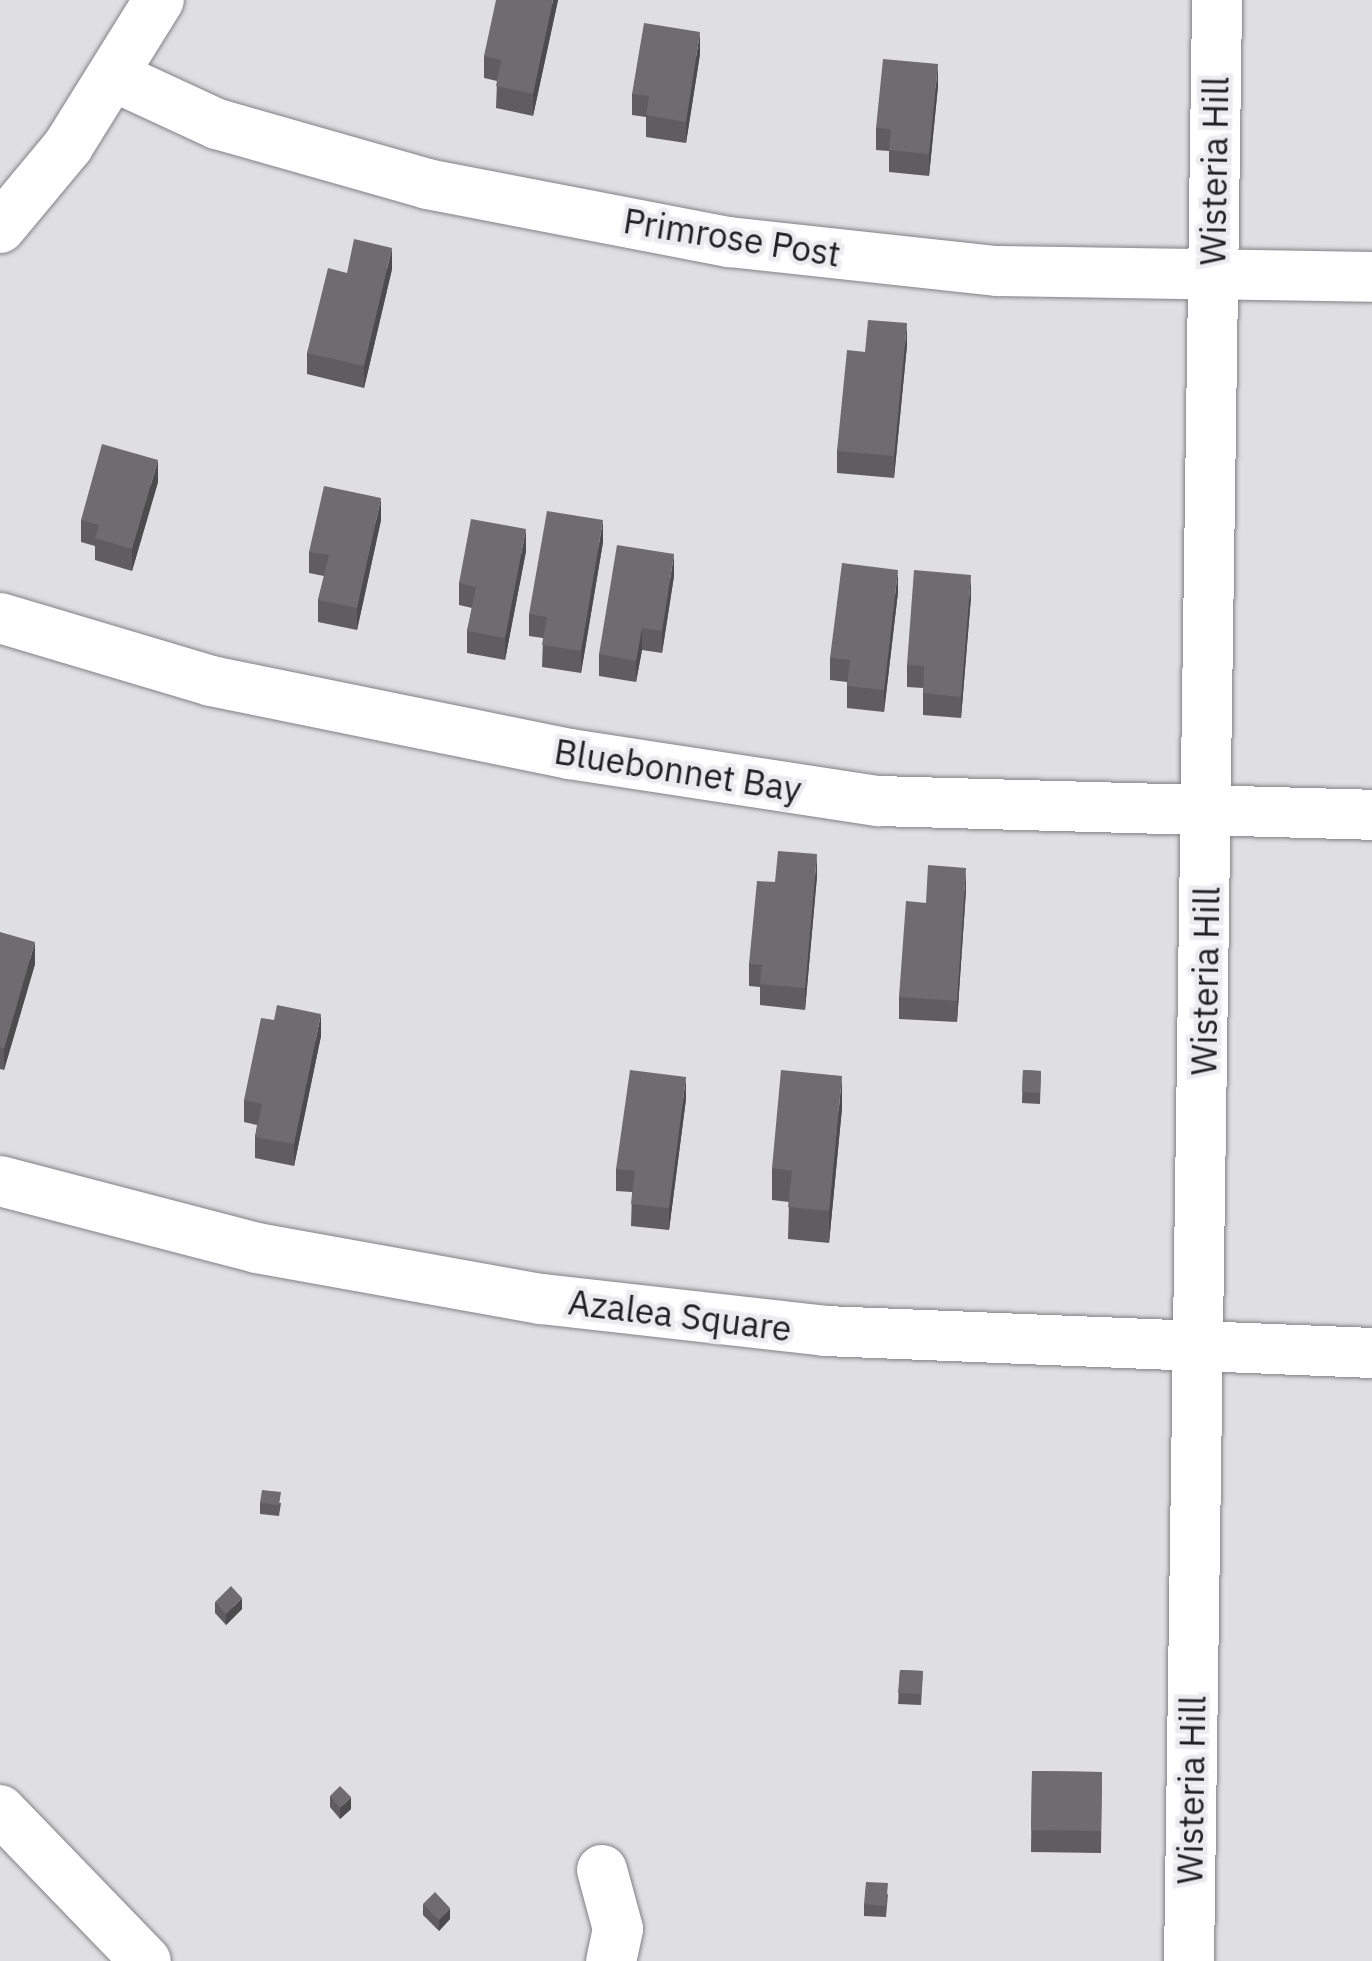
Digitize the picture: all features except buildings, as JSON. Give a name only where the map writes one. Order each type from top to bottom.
[{"type":"street","points":[[0,228],[68,146],[159,0]]},
{"type":"street","name":"Wisteria Hill","points":[[1189,1961],[1217,0]]},
{"type":"street","name":"Primrose Post","points":[[113,76],[217,124],[428,184],[729,242],[998,271],[1213,278],[1372,277]]},
{"type":"street","name":"Bluebonnet Bay","points":[[0,618],[211,682],[570,754],[878,801],[1208,815],[1372,814]]},
{"type":"street","name":"Azalea Square","points":[[0,1181],[257,1248],[542,1299],[826,1331],[1197,1350],[1372,1354]]},
{"type":"street","points":[[0,1810],[146,1961]]},
{"type":"street","points":[[602,1870],[618,1929],[611,1961]]}]
